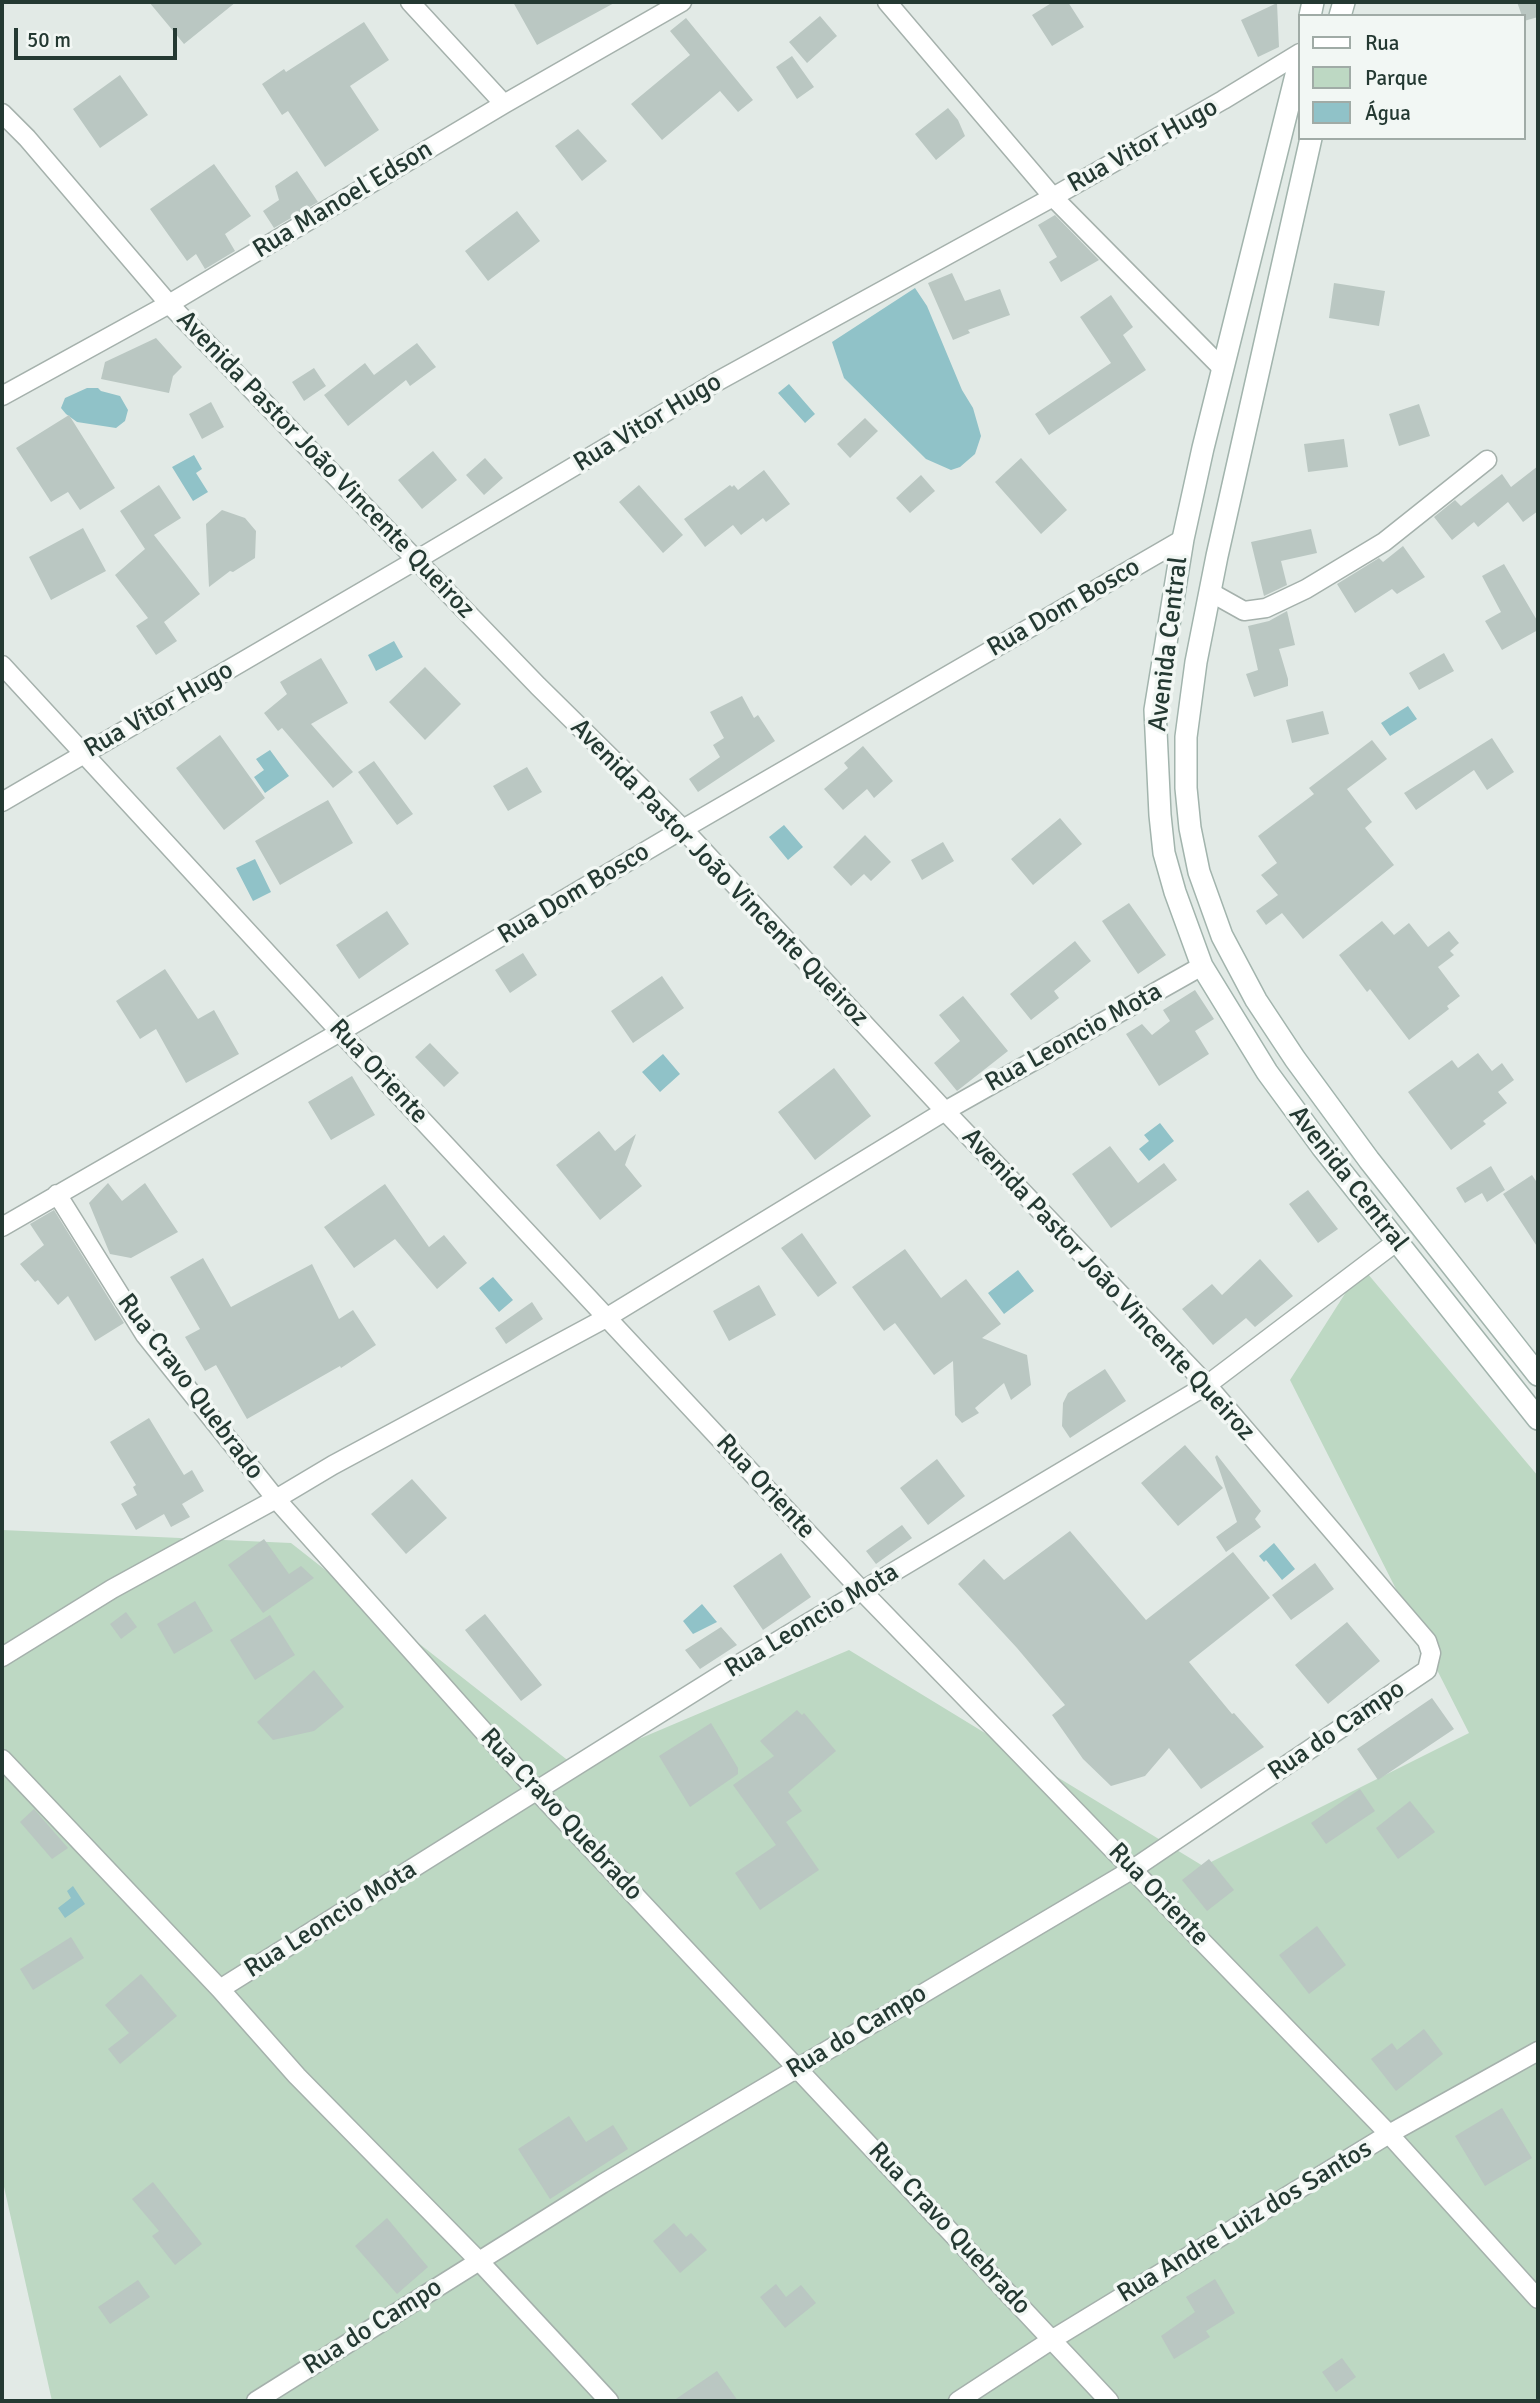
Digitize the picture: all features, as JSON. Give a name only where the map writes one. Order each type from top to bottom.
[{"type":"main road","name":"Avenida Central","points":[[1298,67],[1183,539],[1156,710],[1164,853],[1202,966],[1267,1072],[1321,1147],[1538,1419]]},
{"type":"main road","name":"Avenida Central","points":[[1311,140],[1196,662],[1186,737],[1186,789],[1190,828],[1199,872],[1222,936],[1256,1000],[1295,1059],[1369,1160],[1538,1375]]},
{"type":"street","points":[[410,2],[504,104]]},
{"type":"street","name":"Rua Manoel Edson","points":[[2,396],[169,304],[504,104],[682,2]]},
{"type":"street","points":[[887,2],[1053,197],[1223,369]]},
{"type":"street","name":"Rua Vitor Hugo","points":[[2,802],[718,381],[1053,197],[1298,54]]},
{"type":"street","name":"Avenida Pastor João Vincente Queiroz","points":[[2,113],[27,138],[169,304],[538,686],[683,829],[945,1111],[1207,1385],[1427,1641]]},
{"type":"street","points":[[1210,592],[1244,611],[1266,608],[1286,599],[1384,542],[1487,460]]},
{"type":"street","name":"Rua Dom Bosco","points":[[3,1225],[340,1032],[1183,539]]},
{"type":"street","name":"Rua Oriente","points":[[2,665],[862,1591],[1390,2134],[1538,2299]]},
{"type":"street","name":"Rua Leoncio Mota","points":[[2,1657],[112,1589],[333,1465],[606,1318],[945,1111],[1202,966]]},
{"type":"street","name":"Rua Cravo Quebrado","points":[[57,1194],[145,1335],[276,1499],[536,1790],[1109,2401]]},
{"type":"street","name":"Rua Leoncio Mota","points":[[220,1989],[724,1673],[1207,1385],[1396,1242]]},
{"type":"street","name":"Rua do Campo","points":[[256,2401],[601,2184],[1133,1869],[1427,1670],[1431,1653],[1427,1641]]},
{"type":"street","points":[[2,1759],[220,1989],[296,2076],[480,2262],[609,2401]]},
{"type":"street","name":"Rua Andre Luiz dos Santos","points":[[958,2401],[1053,2339],[1390,2134],[1538,2051]]},
{"type":"green space","points":[[1362,1267],[1538,1476],[1538,2401],[52,2401],[2,2178],[2,1530],[291,1543],[575,1766],[849,1650],[1203,1866],[1469,1733],[1290,1380]]},
{"type":"water","points":[[915,288],[927,306],[962,390],[973,408],[981,436],[975,454],[960,467],[951,470],[926,459],[844,378],[832,342]]},
{"type":"water","points":[[789,384],[815,414],[805,423],[778,393]]},
{"type":"water","points":[[87,388],[98,388],[120,396],[128,410],[125,421],[116,428],[77,422],[66,414],[61,408],[65,398]]},
{"type":"water","points":[[194,455],[202,469],[196,473],[208,492],[193,501],[172,467]]},
{"type":"water","points":[[394,641],[403,657],[376,671],[368,655]]},
{"type":"water","points":[[1408,706],[1417,719],[1390,736],[1381,723]]},
{"type":"water","points":[[270,750],[289,776],[265,793],[254,777],[264,770],[256,759]]},
{"type":"water","points":[[784,825],[803,847],[788,860],[769,837]]},
{"type":"water","points":[[255,859],[271,892],[253,901],[236,868]]},
{"type":"water","points":[[663,1054],[680,1074],[660,1092],[642,1072]]},
{"type":"water","points":[[1160,1123],[1174,1141],[1149,1161],[1139,1149],[1149,1141],[1144,1135]]},
{"type":"water","points":[[1018,1270],[1034,1291],[1004,1314],[988,1293]]},
{"type":"water","points":[[493,1277],[513,1300],[499,1312],[479,1288]]},
{"type":"water","points":[[1274,1543],[1295,1569],[1282,1580],[1266,1560],[1264,1562],[1259,1556]]},
{"type":"water","points":[[702,1604],[717,1622],[693,1634],[683,1621]]},
{"type":"water","points":[[73,1886],[85,1904],[65,1918],[58,1908],[71,1898],[67,1891]]},
{"type":"building","points":[[149,2],[236,2],[184,44]]},
{"type":"building","points":[[513,2],[616,2],[537,45]]},
{"type":"building","points":[[1053,2],[1068,2],[1084,27],[1052,46],[1032,15]]},
{"type":"building","points":[[1517,2],[1538,2],[1538,17],[1526,20],[1526,14],[1521,14]]},
{"type":"building","points":[[1277,3],[1279,47],[1258,57],[1241,20]]},
{"type":"building","points":[[820,16],[837,36],[807,63],[789,42]]},
{"type":"building","points":[[686,18],[753,100],[738,112],[720,91],[662,140],[631,104],[690,55],[670,31]]},
{"type":"building","points":[[364,22],[389,60],[350,86],[379,130],[325,167],[288,111],[282,115],[262,84],[284,69],[286,72]]},
{"type":"building","points":[[792,56],[814,87],[797,99],[776,67]]},
{"type":"building","points":[[120,75],[148,115],[100,148],[73,109]]},
{"type":"building","points":[[948,108],[958,120],[965,136],[936,160],[915,134]]},
{"type":"building","points":[[578,129],[607,161],[582,181],[555,146]]},
{"type":"building","points":[[214,164],[251,216],[225,234],[235,251],[205,269],[196,254],[187,261],[150,209]]},
{"type":"building","points":[[297,171],[318,202],[274,228],[263,211],[279,200],[275,186]]},
{"type":"building","points":[[517,211],[540,241],[488,281],[465,251]]},
{"type":"building","points":[[1055,215],[1099,260],[1061,282],[1049,262],[1057,257],[1038,225]]},
{"type":"building","points":[[952,273],[965,301],[1000,289],[1010,315],[968,330],[970,333],[953,340],[928,283]]},
{"type":"building","points":[[1334,283],[1385,291],[1379,326],[1329,318]]},
{"type":"building","points":[[1111,295],[1133,327],[1123,335],[1146,370],[1049,435],[1035,414],[1111,363],[1080,317]]},
{"type":"building","points":[[156,338],[182,367],[173,376],[169,393],[101,379],[105,362]]},
{"type":"building","points":[[417,343],[436,367],[410,386],[406,380],[348,426],[324,395],[365,363],[374,375]]},
{"type":"building","points":[[314,368],[326,386],[304,401],[292,382]]},
{"type":"building","points":[[211,402],[224,427],[202,439],[189,414]]},
{"type":"building","points":[[1419,404],[1430,436],[1399,446],[1389,414]]},
{"type":"building","points":[[69,415],[115,488],[80,510],[68,492],[51,502],[16,448]]},
{"type":"building","points":[[865,418],[878,431],[850,458],[837,444]]},
{"type":"building","points":[[1344,439],[1348,467],[1308,472],[1304,444]]},
{"type":"building","points":[[433,451],[457,480],[422,509],[398,480]]},
{"type":"building","points":[[485,458],[503,478],[484,495],[466,475]]},
{"type":"building","points":[[1021,458],[1067,510],[1041,534],[995,482]]},
{"type":"building","points":[[1538,466],[1538,511],[1523,522],[1508,502],[1478,527],[1474,522],[1452,540],[1434,517],[1455,500],[1461,506],[1502,474],[1511,487]]},
{"type":"building","points":[[764,470],[790,504],[766,522],[763,518],[741,535],[733,525],[705,547],[684,519],[730,485],[734,485],[738,490]]},
{"type":"building","points":[[921,475],[935,491],[910,513],[896,498]]},
{"type":"building","points":[[159,485],[181,518],[154,535],[200,594],[164,622],[177,641],[156,655],[136,626],[148,618],[115,575],[145,549],[120,511]]},
{"type":"building","points":[[639,485],[683,535],[663,553],[619,502]]},
{"type":"building","points":[[222,510],[245,518],[256,531],[255,558],[233,572],[230,571],[209,587],[206,524]]},
{"type":"building","points":[[83,528],[106,571],[51,600],[29,557]]},
{"type":"building","points":[[1311,529],[1317,553],[1281,561],[1287,585],[1264,596],[1251,542]]},
{"type":"building","points":[[1403,546],[1425,577],[1397,594],[1392,589],[1355,613],[1337,584],[1379,558],[1383,562]]},
{"type":"building","points":[[1504,564],[1538,622],[1538,630],[1502,650],[1485,621],[1501,612],[1482,576]]},
{"type":"building","points":[[1287,611],[1295,645],[1279,649],[1288,686],[1254,697],[1246,674],[1258,670],[1248,626],[1269,621]]},
{"type":"building","points":[[1444,653],[1454,671],[1419,690],[1409,673]]},
{"type":"building","points":[[321,658],[348,703],[311,724],[353,772],[333,788],[282,728],[278,731],[264,713],[287,694],[280,682]]},
{"type":"building","points":[[425,667],[461,704],[425,740],[389,702]]},
{"type":"building","points":[[742,696],[754,718],[758,715],[775,741],[698,792],[689,779],[720,757],[713,745],[724,738],[710,712]]},
{"type":"building","points":[[1323,711],[1329,734],[1292,743],[1286,720]]},
{"type":"building","points":[[220,735],[265,798],[224,830],[176,768]]},
{"type":"building","points":[[1492,738],[1514,772],[1487,790],[1474,770],[1416,810],[1404,793]]},
{"type":"building","points":[[1372,740],[1387,759],[1347,789],[1372,822],[1365,828],[1394,865],[1303,939],[1282,913],[1266,925],[1256,911],[1278,895],[1261,875],[1277,863],[1258,836],[1314,794],[1309,788]]},
{"type":"building","points":[[863,746],[893,781],[874,798],[867,789],[843,810],[824,789],[848,768],[844,763]]},
{"type":"building","points":[[374,761],[413,814],[397,825],[358,772]]},
{"type":"building","points":[[527,767],[542,792],[508,811],[493,786]]},
{"type":"building","points":[[328,800],[353,843],[280,885],[255,841]]},
{"type":"building","points":[[1060,818],[1082,844],[1033,885],[1011,859]]},
{"type":"building","points":[[865,835],[891,862],[871,881],[864,874],[851,886],[833,867]]},
{"type":"building","points":[[943,842],[954,861],[922,880],[911,860]]},
{"type":"building","points":[[1129,903],[1166,955],[1138,974],[1102,921]]},
{"type":"building","points":[[387,911],[409,944],[359,979],[336,945]]},
{"type":"building","points":[[1382,921],[1394,935],[1409,923],[1428,947],[1449,931],[1459,943],[1450,951],[1454,955],[1438,967],[1460,996],[1447,1006],[1449,1009],[1409,1040],[1370,989],[1367,992],[1339,955]]},
{"type":"building","points":[[1075,941],[1091,961],[1054,991],[1059,998],[1031,1020],[1010,994]]},
{"type":"building","points":[[523,953],[537,975],[510,993],[495,970]]},
{"type":"building","points":[[165,969],[198,1019],[214,1010],[239,1054],[186,1083],[156,1029],[140,1039],[116,1001]]},
{"type":"building","points":[[662,976],[684,1008],[633,1043],[611,1011]]},
{"type":"building","points":[[1195,990],[1214,1019],[1195,1031],[1209,1054],[1159,1086],[1126,1034],[1142,1024],[1152,1035],[1170,1021],[1163,1010]]},
{"type":"building","points":[[963,996],[1008,1051],[957,1091],[934,1063],[960,1041],[939,1015]]},
{"type":"building","points":[[430,1043],[459,1073],[444,1087],[415,1057]]},
{"type":"building","points":[[1478,1053],[1492,1071],[1502,1063],[1514,1080],[1498,1092],[1507,1103],[1483,1121],[1486,1124],[1451,1150],[1408,1092],[1452,1060],[1458,1068]]},
{"type":"building","points":[[834,1068],[871,1116],[815,1160],[778,1112]]},
{"type":"building","points":[[352,1076],[375,1115],[331,1140],[308,1102]]},
{"type":"building","points":[[599,1131],[615,1151],[636,1134],[625,1165],[642,1186],[600,1220],[556,1165]]},
{"type":"building","points":[[1110,1146],[1138,1183],[1164,1163],[1177,1180],[1111,1228],[1072,1174]]},
{"type":"building","points":[[1491,1166],[1505,1190],[1487,1202],[1482,1193],[1465,1203],[1456,1188]]},
{"type":"building","points":[[1532,1175],[1538,1184],[1538,1248],[1503,1194]]},
{"type":"building","points":[[108,1183],[122,1201],[145,1183],[178,1232],[131,1258],[110,1254],[89,1203]]},
{"type":"building","points":[[385,1184],[429,1247],[444,1235],[467,1263],[437,1289],[395,1239],[354,1268],[324,1227]]},
{"type":"building","points":[[1308,1190],[1338,1229],[1318,1243],[1289,1204]]},
{"type":"building","points":[[54,1210],[124,1323],[95,1341],[68,1296],[58,1305],[38,1280],[35,1282],[20,1264],[44,1245],[30,1224]]},
{"type":"building","points":[[802,1233],[837,1283],[818,1297],[781,1248]]},
{"type":"building","points":[[905,1249],[941,1298],[966,1279],[1001,1324],[982,1338],[1027,1355],[1031,1385],[1011,1400],[1004,1383],[975,1408],[979,1413],[962,1423],[955,1415],[953,1361],[934,1375],[895,1323],[884,1331],[852,1287]]},
{"type":"building","points":[[203,1258],[231,1307],[312,1264],[339,1319],[353,1310],[376,1345],[341,1368],[340,1366],[247,1419],[216,1365],[205,1371],[185,1337],[200,1329],[170,1277]]},
{"type":"building","points":[[1260,1259],[1293,1296],[1255,1327],[1246,1318],[1213,1345],[1182,1309],[1212,1284],[1222,1295]]},
{"type":"building","points":[[759,1285],[776,1315],[729,1341],[713,1311]]},
{"type":"building","points":[[532,1302],[543,1319],[506,1344],[495,1328]]},
{"type":"building","points":[[1105,1369],[1126,1401],[1070,1438],[1062,1426],[1063,1403],[1068,1393]]},
{"type":"building","points":[[149,1418],[184,1475],[192,1470],[204,1491],[182,1504],[190,1517],[171,1527],[164,1514],[136,1530],[121,1504],[137,1495],[133,1487],[136,1485],[110,1442]]},
{"type":"building","points":[[1185,1445],[1223,1488],[1178,1526],[1141,1483]]},
{"type":"building","points":[[1217,1455],[1261,1511],[1255,1519],[1261,1527],[1226,1552],[1216,1537],[1237,1522],[1215,1457]]},
{"type":"building","points":[[937,1459],[965,1496],[928,1525],[900,1488]]},
{"type":"building","points":[[412,1479],[447,1518],[406,1554],[371,1514]]},
{"type":"building","points":[[902,1525],[912,1538],[876,1564],[866,1551]]},
{"type":"building","points":[[1070,1531],[1146,1620],[1233,1552],[1270,1598],[1189,1662],[1232,1714],[1234,1713],[1264,1747],[1201,1789],[1169,1748],[1145,1776],[1111,1786],[1083,1759],[1052,1715],[1065,1705],[958,1584],[984,1559],[1004,1580]]},
{"type":"building","points":[[264,1539],[289,1574],[301,1566],[314,1578],[263,1613],[228,1565]]},
{"type":"building","points":[[781,1553],[811,1597],[763,1630],[733,1586]]},
{"type":"building","points":[[1315,1563],[1334,1589],[1291,1620],[1272,1595]]},
{"type":"building","points":[[195,1601],[213,1631],[174,1654],[157,1624]]},
{"type":"building","points":[[126,1612],[137,1627],[121,1639],[110,1624]]},
{"type":"building","points":[[485,1614],[542,1685],[521,1701],[465,1630]]},
{"type":"building","points":[[270,1615],[295,1655],[255,1680],[230,1640]]},
{"type":"building","points":[[1347,1622],[1380,1661],[1328,1704],[1295,1665]]},
{"type":"building","points":[[721,1627],[737,1645],[700,1669],[685,1650]]},
{"type":"building","points":[[314,1670],[344,1707],[314,1731],[273,1740],[257,1722]]},
{"type":"building","points":[[1432,1698],[1454,1729],[1378,1780],[1357,1749]]},
{"type":"building","points":[[797,1710],[802,1715],[804,1713],[836,1751],[788,1792],[802,1811],[786,1822],[819,1870],[760,1910],[735,1873],[776,1845],[733,1785],[774,1756],[760,1741]]},
{"type":"building","points":[[711,1723],[738,1768],[738,1774],[690,1807],[659,1756]]},
{"type":"building","points":[[1360,1789],[1375,1811],[1326,1844],[1311,1823]]},
{"type":"building","points":[[1410,1801],[1435,1832],[1398,1859],[1376,1828]]},
{"type":"building","points":[[34,1809],[68,1848],[52,1859],[20,1822]]},
{"type":"building","points":[[1209,1859],[1234,1890],[1207,1911],[1182,1880]]},
{"type":"building","points":[[1317,1926],[1346,1965],[1309,1994],[1279,1955]]},
{"type":"building","points":[[71,1937],[84,1958],[33,1990],[20,1969]]},
{"type":"building","points":[[141,1974],[177,2016],[120,2064],[108,2049],[129,2033],[105,2005]]},
{"type":"building","points":[[1424,2029],[1443,2054],[1396,2091],[1371,2059],[1392,2043],[1397,2050]]},
{"type":"building","points":[[1502,2108],[1532,2158],[1485,2186],[1455,2136]]},
{"type":"building","points":[[569,2116],[586,2142],[613,2125],[628,2149],[550,2199],[518,2149]]},
{"type":"building","points":[[153,2182],[202,2244],[175,2265],[152,2236],[159,2231],[132,2199]]},
{"type":"building","points":[[387,2218],[428,2267],[397,2294],[355,2246]]},
{"type":"building","points":[[674,2223],[686,2237],[691,2233],[707,2250],[680,2273],[653,2241]]},
{"type":"building","points":[[1215,2279],[1235,2313],[1206,2331],[1210,2337],[1174,2359],[1161,2336],[1195,2312],[1186,2297]]},
{"type":"building","points":[[138,2280],[150,2297],[110,2324],[98,2307]]},
{"type":"building","points":[[776,2284],[786,2297],[801,2285],[816,2303],[785,2328],[760,2297]]},
{"type":"building","points":[[1342,2358],[1356,2377],[1336,2392],[1322,2372]]},
{"type":"building","points":[[717,2371],[738,2401],[673,2401]]}]
